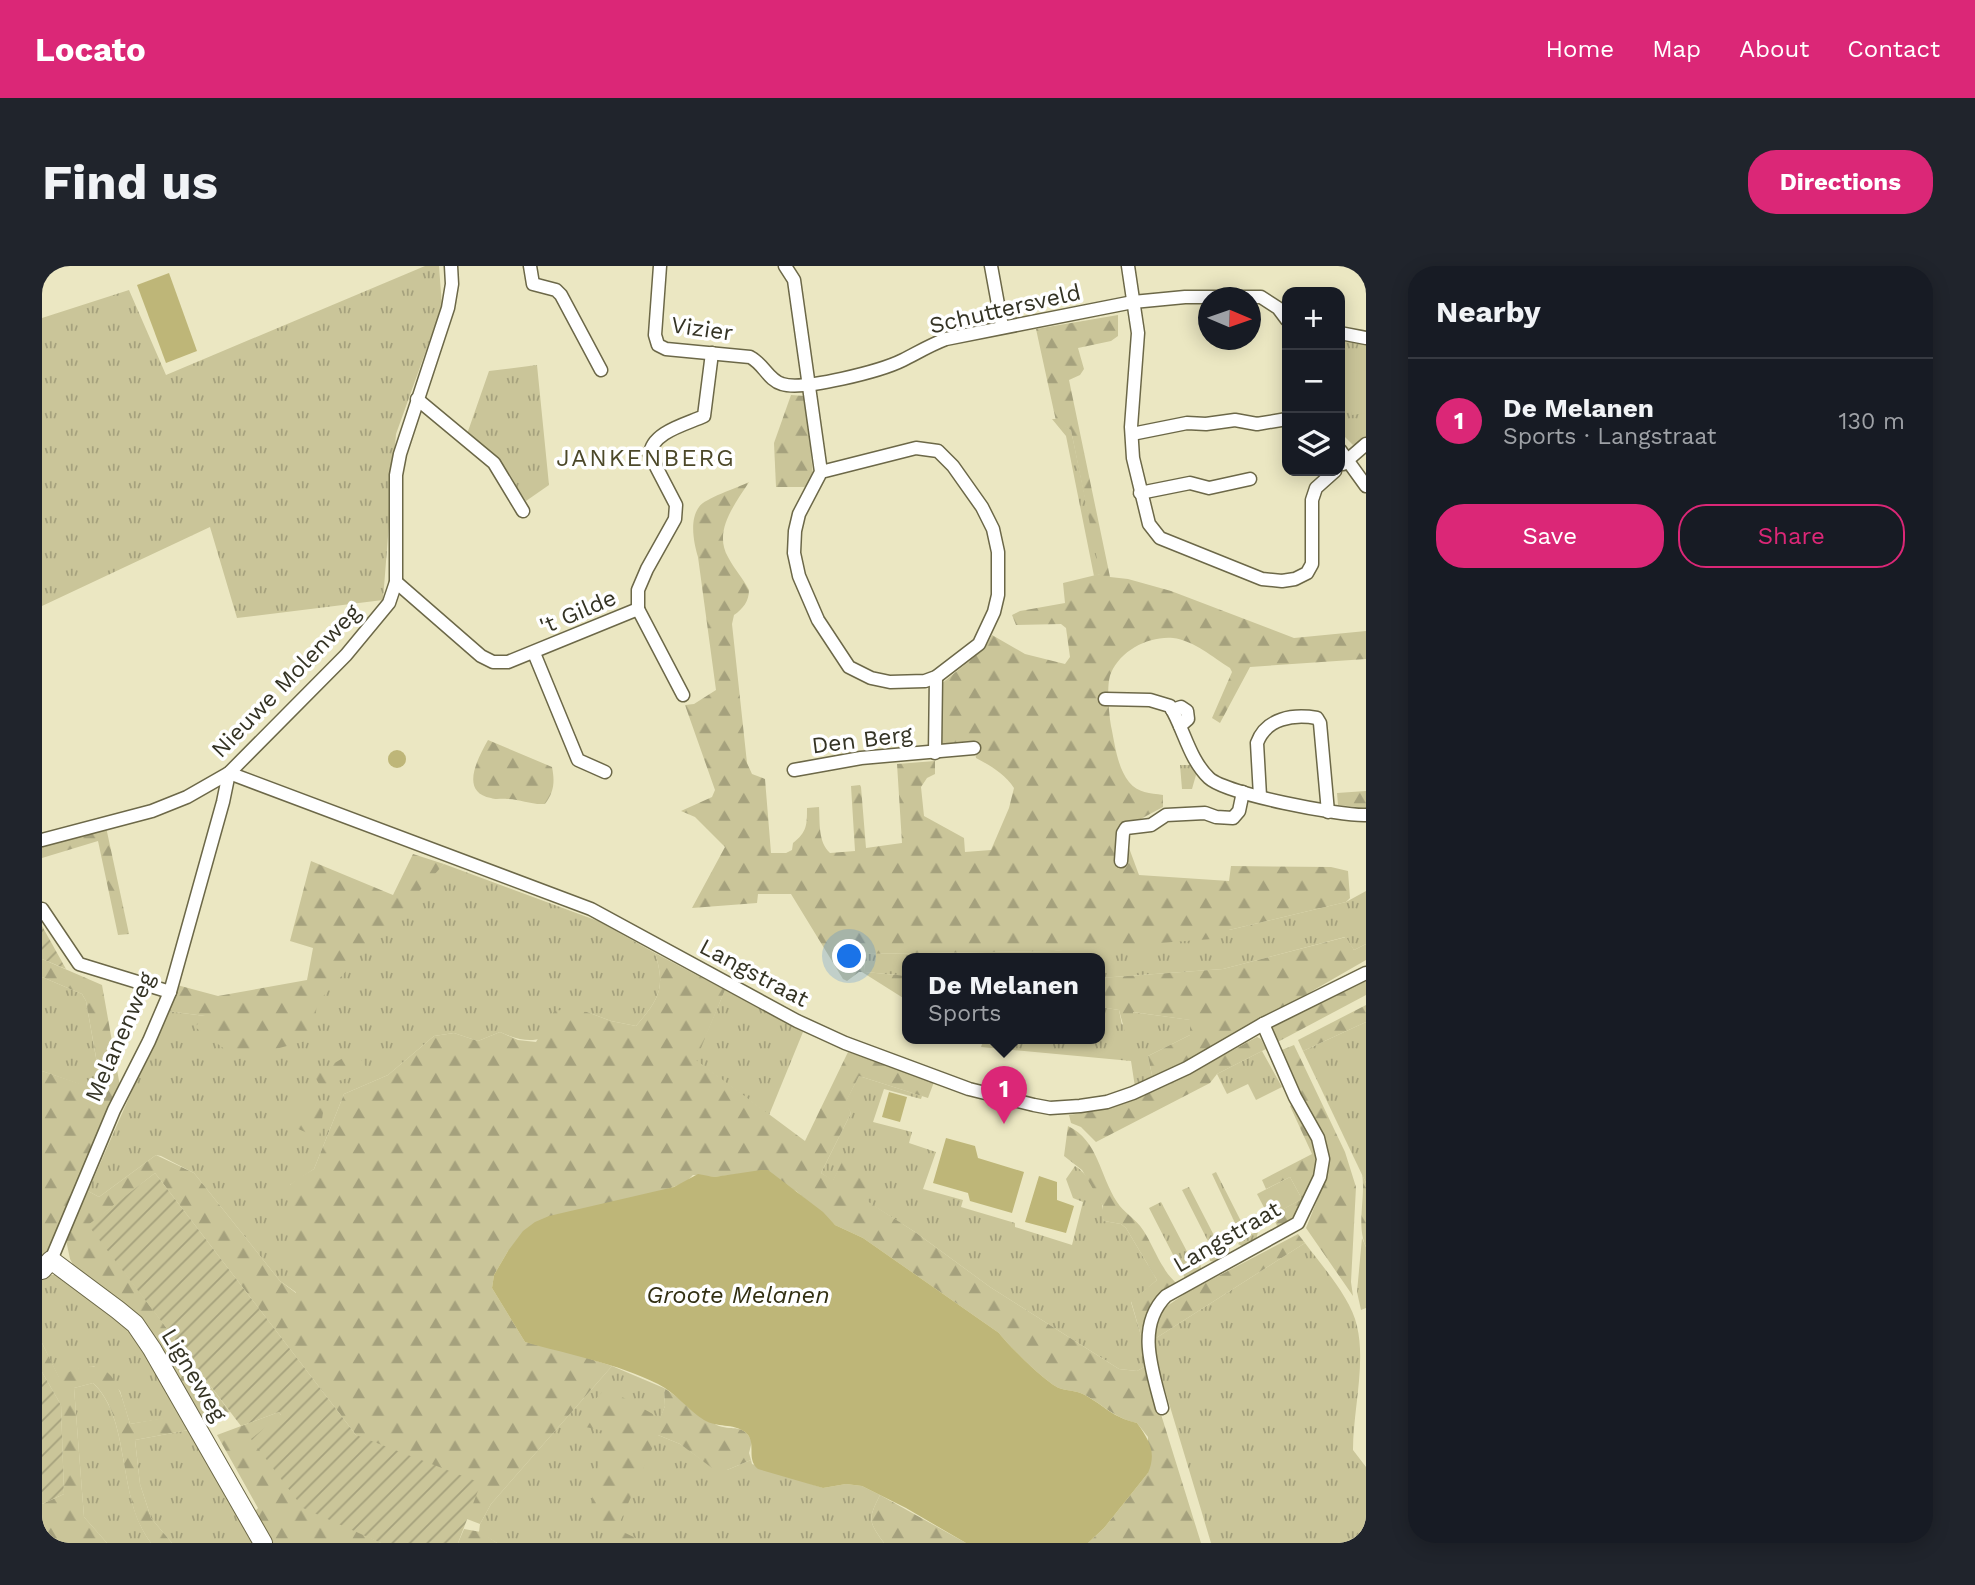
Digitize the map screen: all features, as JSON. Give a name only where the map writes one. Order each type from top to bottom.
[{"type":"street","name":"Nieuwe Molenweg","points":[[42,840],[152,811],[187,797],[229,773],[346,655],[388,603],[396,582],[396,475],[416,399],[448,308],[452,284],[451,266]]},
{"type":"street","points":[[530,266],[533,284],[556,290],[561,295],[601,370]]},
{"type":"street","name":"Vizier","points":[[660,266],[655,335],[658,345],[666,349],[750,357],[760,362],[770,377],[780,384],[807,386]]},
{"type":"street","points":[[785,266],[794,281],[821,472],[799,514],[795,531],[794,553],[799,576],[818,620],[849,667],[871,678],[890,682],[925,681],[936,677],[979,644],[998,595],[998,552],[993,529],[982,507],[953,466],[938,451],[916,448],[821,472]]},
{"type":"street","points":[[991,266],[1002,327]]},
{"type":"street","points":[[1128,266],[1138,333],[1133,458],[1149,524],[1160,538],[1262,579],[1296,579],[1307,573],[1312,564],[1312,500],[1316,488],[1329,476]]},
{"type":"street","name":"Schuttersveld","points":[[807,386],[901,361],[946,339],[1133,302],[1185,296],[1254,296],[1271,302],[1282,314]]},
{"type":"street","points":[[1345,334],[1366,338]]},
{"type":"street","name":"'t Gilde","points":[[683,695],[638,609],[638,590],[675,519],[676,505],[650,455],[650,449],[663,435],[704,416],[712,353]]},
{"type":"street","points":[[416,399],[494,463],[523,511]]},
{"type":"street","points":[[1132,434],[1188,423],[1206,425],[1235,420],[1254,424],[1282,420]]},
{"type":"street","points":[[1345,458],[1366,444]]},
{"type":"street","points":[[1345,461],[1366,486]]},
{"type":"street","points":[[1140,493],[1190,483],[1209,488],[1250,479]]},
{"type":"street","name":"'t Gilde","points":[[396,582],[481,656],[493,662],[508,662],[534,653],[638,609]]},
{"type":"street","points":[[534,653],[578,760],[605,772]]},
{"type":"street","name":"Den Berg","points":[[935,753],[936,677]]},
{"type":"street","points":[[1105,699],[1150,700],[1170,706],[1195,759],[1209,778],[1243,792],[1328,812],[1366,815]]},
{"type":"street","points":[[1260,796],[1257,743],[1260,735],[1266,727],[1283,719],[1317,718],[1320,723],[1328,812]]},
{"type":"street","name":"Den Berg","points":[[794,770],[861,758],[974,748]]},
{"type":"street","name":"Melanenweg","points":[[46,1265],[114,1110],[170,992],[229,773]]},
{"type":"street","name":"Langstraat","points":[[229,773],[591,909],[797,1021],[845,1043],[993,1096],[1050,1108],[1107,1102],[1133,1093],[1187,1068],[1263,1024],[1366,974]]},
{"type":"street","points":[[1121,861],[1126,828],[1151,825],[1166,815],[1205,813],[1233,818],[1239,811],[1243,792]]},
{"type":"street","points":[[42,909],[79,964],[170,992]]},
{"type":"street","name":"Langstraat","points":[[1162,1408],[1149,1356],[1148,1340],[1158,1304],[1166,1296],[1298,1223],[1320,1177],[1323,1159],[1318,1138],[1294,1097],[1263,1024]]},
{"type":"street","name":"Ligneweg","points":[[46,1265],[135,1324],[263,1543]]},
{"type":"green space","points":[[425,266],[439,266],[442,306],[396,434],[383,600],[237,618],[210,527],[42,606],[42,318],[129,290],[166,375]]},
{"type":"green space","points":[[1118,315],[1118,336],[1111,341],[1078,348],[1084,369],[1080,375],[1069,380],[1110,577],[1171,591],[1294,638],[1366,631],[1366,659],[1250,667],[1220,723],[1212,718],[1232,672],[1230,668],[1196,646],[1173,638],[1145,642],[1122,658],[1111,673],[1108,691],[1111,726],[1119,762],[1133,786],[1144,792],[1163,795],[1163,807],[1122,829],[1139,875],[1229,881],[1231,866],[1331,867],[1348,871],[1350,898],[1346,902],[1229,930],[1225,938],[1054,951],[864,954],[865,972],[902,975],[902,997],[862,972],[847,981],[843,979],[791,894],[758,894],[757,903],[692,908],[725,847],[695,817],[681,811],[712,797],[715,790],[685,705],[694,704],[716,690],[693,532],[694,518],[702,504],[749,482],[728,518],[723,537],[728,557],[749,590],[747,601],[734,615],[732,624],[747,763],[752,774],[765,779],[771,853],[786,853],[792,850],[793,843],[805,828],[807,808],[819,807],[820,832],[826,849],[830,853],[855,851],[851,786],[860,785],[866,848],[902,843],[897,764],[935,761],[935,774],[927,778],[921,787],[924,816],[964,838],[965,852],[991,850],[1009,808],[1014,788],[1002,774],[976,758],[974,746],[939,745],[935,689],[985,648],[992,635],[1025,654],[1065,664],[1070,657],[1066,628],[1061,624],[1016,625],[1012,615],[1020,611],[1065,603],[1063,583],[1100,574],[1071,430],[1056,421],[1036,329]]},
{"type":"green space","points":[[1345,341],[1366,345],[1366,438],[1353,445],[1345,437]]},
{"type":"green space","points":[[537,365],[549,485],[526,501],[500,463],[466,437],[489,371]]},
{"type":"green space","points":[[1366,370],[1366,413],[1352,415],[1345,374]]},
{"type":"green space","points":[[791,395],[805,396],[813,475],[807,487],[776,487],[774,443]]},
{"type":"green space","points":[[1052,419],[1071,430],[1101,574],[1094,576],[1066,436]]},
{"type":"green space","points":[[488,740],[552,767],[553,787],[545,804],[493,799],[481,795],[473,782],[474,774]]},
{"type":"green space","points":[[1180,765],[1191,765],[1196,775],[1192,789],[1182,789]]},
{"type":"green space","points":[[1366,791],[1366,808],[1338,805],[1337,793]]},
{"type":"green space","points":[[106,827],[129,934],[118,935],[98,841],[42,858],[42,844]]},
{"type":"green space","points":[[413,854],[444,864],[317,1003],[313,1039],[238,1059],[195,1027],[205,1016],[167,1011],[177,985],[218,996],[307,980],[313,948],[290,941],[311,861],[393,895]]},
{"type":"green space","points":[[444,864],[598,921],[655,953],[660,984],[650,1008],[636,1026],[587,1012],[555,1033],[536,1040],[526,1040],[500,1032],[478,1041],[454,1033],[434,1036],[388,1075],[344,1094],[314,1169],[290,1185],[297,1293],[280,1281],[194,1173],[161,1156],[156,1155],[99,1197],[88,1191],[167,1011],[205,1016],[307,1000]]},
{"type":"green space","points":[[1366,891],[1366,944],[1354,950],[1345,937],[1223,969],[1105,978],[1105,953],[927,953],[1054,951],[1229,930],[1346,902]]},
{"type":"green space","points":[[42,926],[66,969],[42,959]]},
{"type":"green space","points":[[1346,937],[1354,950],[1366,944],[1366,960],[1153,1080],[1148,1056],[1190,1035],[1190,1020],[1133,1012],[1132,1032],[1125,1032],[1119,1010],[1105,1008],[1105,978],[1223,969]]},
{"type":"green space","points":[[655,953],[725,990],[696,1060],[805,1141],[848,1052],[934,1082],[928,1098],[859,1076],[846,1102],[851,1113],[821,1173],[833,1180],[842,1162],[867,1180],[868,1190],[864,1199],[915,1232],[990,1287],[1119,1369],[1137,1371],[1146,1366],[1201,1543],[1088,1543],[1104,1528],[1148,1473],[1148,1437],[1137,1423],[1116,1415],[1082,1393],[1053,1385],[1027,1363],[999,1333],[863,1238],[835,1225],[796,1191],[749,1173],[714,1177],[693,1175],[686,1182],[508,1251],[494,1275],[492,1288],[525,1342],[566,1351],[612,1366],[491,1504],[480,1524],[467,1519],[356,1435],[155,1173],[89,1225],[230,1412],[202,1417],[148,1326],[128,1307],[76,1270],[70,1259],[66,1240],[88,1191],[99,1197],[156,1155],[194,1173],[280,1281],[296,1293],[288,1191],[297,1179],[314,1169],[344,1094],[388,1075],[434,1036],[454,1033],[478,1041],[500,1032],[518,1040],[536,1042],[555,1010],[587,1012],[636,1026],[658,992],[660,975]]},
{"type":"green space","points":[[902,953],[902,975],[865,972],[864,954]]},
{"type":"green space","points":[[42,959],[102,985],[121,1092],[42,1264],[42,1071],[102,1091],[86,1001],[82,994],[42,977]]},
{"type":"green space","points":[[1366,973],[1366,995],[1272,1045],[1267,1031]]},
{"type":"green space","points":[[42,977],[82,994],[86,1001],[102,1092],[42,1071]]},
{"type":"green space","points":[[725,990],[803,1032],[769,1115],[695,1060]]},
{"type":"green space","points":[[1366,1005],[1366,1022],[1303,1051],[1298,1040]]},
{"type":"green space","points":[[1105,1008],[1119,1010],[1122,1025],[1132,1012],[1191,1020],[1190,1035],[1148,1056],[1153,1080],[1135,1087],[1131,1061],[981,1047],[982,1044],[1105,1044]]},
{"type":"green space","points":[[1366,1022],[1366,1183],[1303,1051]]},
{"type":"green space","points":[[1257,1037],[1266,1049],[1217,1074],[1210,1083],[1096,1142],[1081,1127],[1071,1123],[1069,1115],[1119,1104],[1143,1095]]},
{"type":"green space","points":[[1294,1045],[1345,1152],[1356,1187],[1351,1282],[1353,1296],[1306,1228],[1322,1188],[1326,1155],[1277,1052]]},
{"type":"green space","points":[[355,1051],[366,1067],[345,1079],[320,1086],[314,1075]]},
{"type":"green space","points":[[1262,1051],[1282,1087],[1256,1100],[1248,1084],[1227,1094],[1217,1074]]},
{"type":"green space","points":[[859,1076],[922,1096],[921,1099],[884,1089],[873,1122],[912,1132],[909,1143],[936,1152],[923,1189],[963,1200],[961,1207],[1015,1223],[1015,1227],[1072,1245],[1083,1202],[1073,1198],[1066,1179],[1075,1166],[1083,1173],[1100,1199],[1104,1221],[1121,1224],[1126,1228],[1157,1280],[1131,1302],[1142,1339],[1146,1366],[1137,1371],[1119,1369],[990,1287],[915,1232],[863,1199],[842,1163],[833,1181],[821,1173],[851,1113],[845,1103]]},
{"type":"green space","points":[[325,1100],[319,1138],[296,1128],[292,1104]]},
{"type":"green space","points":[[1293,1104],[1315,1149],[1316,1170],[1297,1211],[1279,1230],[1272,1215],[1302,1199],[1290,1177],[1266,1189],[1262,1180],[1312,1154],[1290,1106]]},
{"type":"green space","points":[[1068,1126],[1086,1140],[1117,1202],[1140,1226],[1165,1270],[1178,1285],[1158,1302],[1149,1315],[1142,1339],[1131,1301],[1157,1280],[1126,1228],[1121,1224],[1104,1221],[1101,1214],[1103,1206],[1082,1170],[1064,1156]]},
{"type":"green space","points":[[1216,1172],[1248,1235],[1258,1232],[1256,1240],[1244,1247],[1238,1244],[1242,1238],[1212,1174]]},
{"type":"green space","points":[[155,1173],[356,1435],[481,1483],[458,1543],[381,1543],[303,1508],[251,1439],[281,1415],[279,1412],[241,1426],[88,1225]]},
{"type":"green space","points":[[1362,1174],[1366,1183],[1366,1247],[1361,1220]]},
{"type":"green space","points":[[1290,1177],[1302,1199],[1269,1217],[1257,1194]]},
{"type":"green space","points":[[1189,1187],[1221,1249],[1230,1245],[1229,1256],[1215,1262],[1210,1261],[1210,1256],[1214,1253],[1182,1190]]},
{"type":"green space","points":[[1161,1202],[1193,1263],[1200,1260],[1201,1269],[1185,1278],[1149,1208]]},
{"type":"green space","points":[[1298,1234],[1305,1243],[1153,1340],[1159,1315],[1167,1306],[1186,1293]]},
{"type":"green space","points":[[1362,1238],[1366,1247],[1366,1308],[1361,1310],[1357,1292]]},
{"type":"green space","points":[[1305,1243],[1349,1304],[1357,1326],[1360,1372],[1353,1450],[1366,1467],[1366,1543],[1211,1543],[1156,1360],[1153,1340]]},
{"type":"green space","points":[[47,1275],[62,1278],[132,1329],[186,1415],[130,1424],[120,1391],[94,1366],[78,1369],[59,1378],[42,1343],[42,1279]]},
{"type":"green space","points":[[75,1287],[132,1329],[194,1429],[135,1440],[140,1484],[151,1518],[172,1543],[151,1543],[140,1525],[114,1417],[105,1398],[93,1383],[74,1388],[84,1517],[107,1543],[42,1543],[42,1504],[64,1494],[61,1405],[42,1372],[42,1343],[59,1377],[90,1366],[101,1368],[109,1374],[116,1383],[130,1424],[180,1415],[137,1341]]},
{"type":"green space","points":[[612,1366],[664,1388],[665,1406],[658,1435],[680,1444],[716,1470],[727,1470],[751,1460],[752,1464],[823,1488],[846,1484],[862,1486],[880,1495],[872,1520],[884,1543],[497,1543],[479,1532],[480,1524],[491,1504]]},
{"type":"green space","points":[[42,1372],[61,1405],[64,1494],[42,1504]]},
{"type":"green space","points":[[93,1383],[114,1417],[133,1504],[151,1543],[107,1543],[84,1517],[74,1388]]},
{"type":"green space","points":[[606,1388],[660,1418],[665,1406],[664,1388],[714,1424],[745,1432],[752,1441],[749,1453],[751,1460],[727,1470],[716,1471],[680,1444],[658,1435],[617,1529],[646,1543],[607,1543],[591,1506],[604,1431],[572,1424]]},
{"type":"green space","points":[[279,1412],[353,1529],[381,1543],[268,1543],[251,1516],[258,1508],[217,1435]]},
{"type":"green space","points":[[194,1429],[259,1543],[172,1543],[151,1518],[140,1484],[135,1440]]},
{"type":"green space","points":[[880,1495],[966,1543],[884,1543],[871,1520]]},
{"type":"green space","points":[[464,1529],[481,1532],[497,1543],[458,1543]]},
{"type":"water","points":[[169,273],[197,351],[166,363],[137,285]]},
{"type":"water","points":[[393,750],[401,750],[406,759],[404,766],[393,768],[388,763],[388,755]]},
{"type":"water","points":[[889,1092],[907,1097],[900,1122],[882,1117]]},
{"type":"water","points":[[946,1138],[975,1146],[978,1158],[1024,1172],[1012,1213],[970,1201],[968,1193],[933,1183]]},
{"type":"water","name":"Groote Melanen","points":[[768,1170],[823,1212],[835,1225],[863,1238],[999,1333],[1027,1363],[1053,1385],[1082,1393],[1115,1415],[1137,1423],[1152,1452],[1151,1466],[1104,1528],[1088,1543],[966,1543],[862,1486],[846,1484],[823,1488],[758,1469],[752,1460],[751,1440],[745,1432],[704,1420],[658,1384],[609,1365],[525,1342],[492,1288],[494,1275],[508,1251],[523,1231],[535,1222],[549,1216],[674,1187],[698,1174],[714,1177]]},
{"type":"water","points":[[1039,1176],[1057,1182],[1057,1200],[1074,1206],[1066,1233],[1025,1222]]},
{"type":"place","name":"De Melanen","points":[[1004,1124]]},
{"type":"district","name":"JANKENBERG","points":[[646,458]]}]
